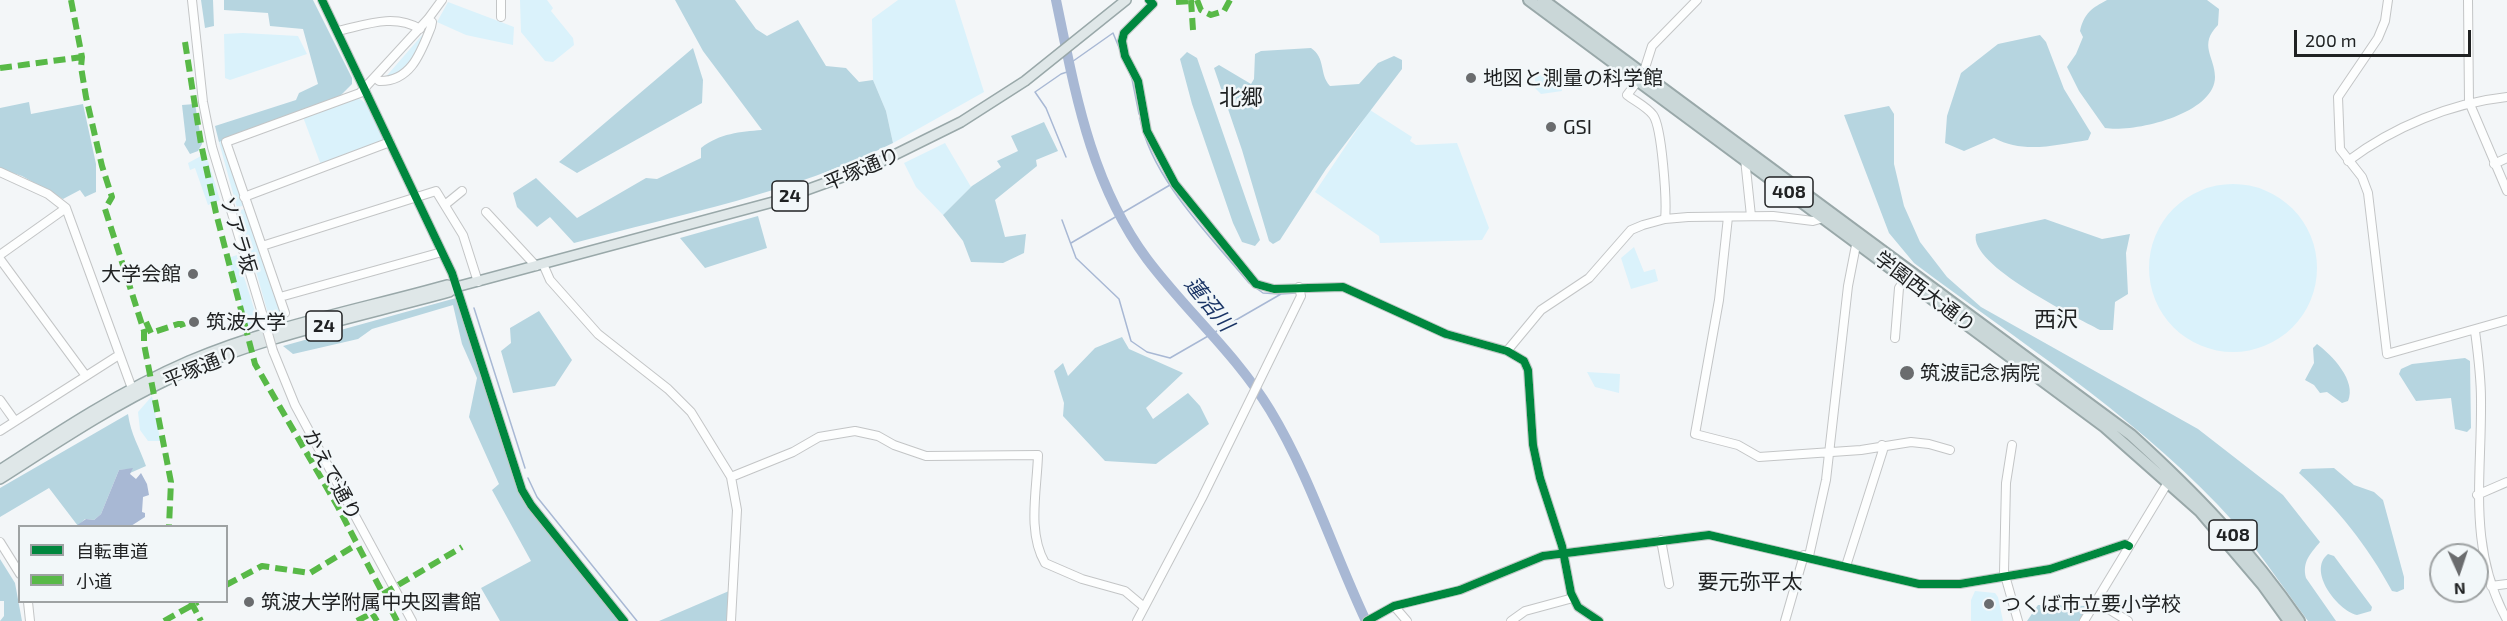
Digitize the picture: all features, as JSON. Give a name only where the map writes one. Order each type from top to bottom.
[{"type":"highway","name":"学園西大通り","points":[[1529,0],[1641,77],[2131,435],[2238,555],[2289,621]]},
{"type":"highway","name":"学園西大通り","points":[[1543,0],[1745,159],[1825,218],[1857,237]]},
{"type":"highway","name":"学園西大通り","points":[[2171,478],[2203,501],[2246,550],[2299,621]]},
{"type":"main road","name":"平塚通り","points":[[0,470],[191,360],[241,342],[447,285],[456,287],[478,282],[772,202],[841,179],[961,122],[1025,81],[1126,0]]},
{"type":"main road","name":"平塚通り","points":[[0,479],[133,392]]},
{"type":"street","name":"ソアラ坂","points":[[192,0],[203,102],[212,147],[265,323]]},
{"type":"street","points":[[322,0],[442,252],[456,287],[522,490],[531,505],[624,621]]},
{"type":"street","points":[[285,314],[226,142],[365,90],[420,29],[442,0]]},
{"type":"street","points":[[490,0],[501,2],[501,17]]},
{"type":"street","points":[[1149,0],[1153,4],[1124,33],[1122,41],[1125,56],[1138,81],[1144,123],[1150,139],[1175,184],[1256,284],[1274,289],[1343,287],[1446,334],[1507,351],[1524,361],[1528,370],[1533,445],[1563,553],[1572,598],[1578,607],[1599,621]]},
{"type":"street","points":[[1665,219],[1662,157],[1654,117],[1627,95],[1641,77],[1652,46],[1697,0]]},
{"type":"street","points":[[2388,0],[2378,38],[2361,66],[2341,89],[2338,97],[2341,153],[2362,177],[2368,193],[2387,354],[2475,331],[2507,320]]},
{"type":"street","points":[[2468,0],[2469,102],[2507,191]]},
{"type":"street","points":[[376,78],[379,81],[393,79],[416,62],[431,27],[432,22],[428,19]]},
{"type":"street","points":[[338,31],[398,20],[420,29]]},
{"type":"street","points":[[2348,161],[2380,138],[2469,102],[2507,96]]},
{"type":"street","points":[[244,197],[390,142]]},
{"type":"street","points":[[2494,164],[2507,158]]},
{"type":"street","points":[[1745,159],[1751,216]]},
{"type":"street","points":[[0,172],[48,194],[66,208],[133,392]]},
{"type":"street","points":[[261,246],[435,191],[446,204],[463,235],[478,282]]},
{"type":"street","points":[[446,204],[462,191]]},
{"type":"street","points":[[66,208],[0,257],[86,376]]},
{"type":"street","points":[[486,213],[539,265],[598,334],[668,389],[691,412],[731,477],[737,510],[731,621]]},
{"type":"street","points":[[1507,351],[1541,310],[1589,278],[1631,230],[1665,219],[1751,216],[1813,221],[1825,218]]},
{"type":"street","points":[[1728,217],[1719,300],[1695,434],[1738,445],[1759,457],[1829,453],[1911,442],[1950,450]]},
{"type":"street","points":[[1785,621],[1823,500],[1848,286],[1857,237]]},
{"type":"street","points":[[280,297],[442,252]]},
{"type":"street","points":[[1895,338],[1899,288],[1909,274]]},
{"type":"street","points":[[1137,621],[1259,385],[1301,296],[1299,287]]},
{"type":"street","name":"かえで通り","points":[[265,323],[273,351],[295,405],[412,621]]},
{"type":"street","points":[[2475,331],[2481,399],[2477,495],[2482,554],[2491,586],[2507,620]]},
{"type":"street","points":[[0,431],[119,355]]},
{"type":"street","points":[[0,400],[15,421]]},
{"type":"street","points":[[731,477],[793,452],[819,437],[855,431],[878,435],[894,445],[926,456],[1038,455],[1035,533],[1037,548],[1045,563],[1082,579],[1125,591],[1144,607]]},
{"type":"street","points":[[1846,566],[1883,450],[1882,445]]},
{"type":"street","points":[[2012,445],[2005,508],[2005,578],[2018,621]]},
{"type":"street","points":[[2085,621],[2171,478]]},
{"type":"street","points":[[2477,495],[2507,482]]},
{"type":"street","points":[[1369,620],[1394,606],[1460,591],[1543,556],[1709,535],[1807,556],[1919,584],[1960,584],[2005,578],[2050,569],[2125,544],[2129,546]]},
{"type":"street","points":[[1661,540],[1669,584]]},
{"type":"street","points":[[0,542],[18,571]]},
{"type":"street","points":[[2491,586],[2507,584]]},
{"type":"street","points":[[1511,621],[1525,611],[1572,598]]},
{"type":"street","points":[[2097,602],[2128,621]]},
{"type":"street","points":[[28,603],[30,621]]},
{"type":"street","points":[[1394,606],[1407,621]]},
{"type":"shaded area","points":[[201,0],[213,0],[214,26],[205,28]]},
{"type":"shaded area","points":[[224,0],[313,0],[352,78],[352,84],[337,99],[219,142],[215,126],[296,100],[299,93],[318,84],[303,29],[270,26],[268,13],[224,10]]},
{"type":"shaded area","points":[[520,0],[547,0],[553,8],[551,11],[573,38],[574,45],[553,62],[545,61],[521,32]]},
{"type":"shaded area","points":[[675,0],[735,0],[756,29],[767,36],[798,20],[826,66],[846,68],[859,82],[873,80],[886,111],[893,143],[816,176],[776,189],[574,243],[550,217],[537,227],[517,207],[513,193],[536,178],[577,218],[646,178],[657,179],[701,158],[701,148],[715,139],[762,130],[703,51]]},
{"type":"shaded area","points":[[898,0],[955,0],[984,92],[893,143],[886,111],[873,80],[872,19]]},
{"type":"shaded area","points":[[2107,0],[2207,0],[2219,9],[2218,25],[2212,32],[2208,45],[2215,77],[2211,90],[2202,101],[2188,111],[2153,124],[2118,129],[2105,128],[2079,91],[2067,67],[2076,54],[2083,37],[2080,31],[2086,15]]},
{"type":"shaded area","points":[[448,2],[514,27],[513,45],[466,35],[437,22]]},
{"type":"shaded area","points":[[430,26],[414,60],[402,71],[383,80]]},
{"type":"shaded area","points":[[224,34],[298,36],[307,54],[230,80],[225,78]]},
{"type":"shaded area","points":[[2040,35],[2046,42],[2064,89],[2091,133],[2088,140],[2028,147],[2016,146],[1994,138],[1964,151],[1945,143],[1947,116],[1961,73],[1998,44]]},
{"type":"shaded area","points":[[693,48],[703,80],[702,103],[577,173],[559,162]]},
{"type":"shaded area","points":[[1311,48],[1319,56],[1324,76],[1330,86],[1359,84],[1378,63],[1394,56],[1402,60],[1402,69],[1326,169],[1280,240],[1273,244],[1269,241],[1242,150],[1214,68],[1219,65],[1251,84],[1254,79],[1255,54],[1261,51]]},
{"type":"shaded area","points":[[1187,52],[1197,58],[1260,240],[1255,246],[1242,242],[1233,223],[1192,104],[1180,59]]},
{"type":"shaded area","points":[[1539,72],[1561,87],[1562,91],[1541,94],[1535,88],[1535,74]]},
{"type":"shaded area","points":[[359,98],[369,106],[385,139],[321,165],[303,117]]},
{"type":"shaded area","points":[[29,102],[31,114],[83,104],[96,164],[96,192],[85,197],[80,190],[63,199],[22,176],[0,169],[0,108]]},
{"type":"shaded area","points":[[195,104],[202,144],[198,151],[190,154],[184,144],[186,140],[182,105]]},
{"type":"shaded area","points":[[1889,106],[1894,114],[1894,164],[1904,206],[1920,242],[1947,277],[1981,307],[2198,429],[2283,495],[2320,542],[2306,563],[2306,578],[2336,621],[2308,621],[2242,532],[2184,471],[2110,408],[1914,263],[1889,233],[1844,115]]},
{"type":"shaded area","points":[[1370,110],[1412,137],[1410,141],[1416,145],[1457,143],[1489,228],[1482,240],[1380,243],[1379,236],[1315,192]]},
{"type":"shaded area","points":[[1044,122],[1058,151],[1036,160],[1037,166],[995,200],[1005,237],[1026,234],[1024,253],[1003,263],[971,262],[963,241],[943,215],[972,186],[1001,167],[997,161],[1018,151],[1011,136]]},
{"type":"shaded area","points":[[223,141],[244,205],[237,208],[219,142]]},
{"type":"shaded area","points":[[945,143],[971,187],[943,215],[916,187],[904,163]]},
{"type":"shaded area","points":[[201,156],[208,161],[220,200],[208,205],[195,168],[190,170],[188,163]]},
{"type":"shaded area","points":[[2233,184],[2265,191],[2280,198],[2292,209],[2303,221],[2310,236],[2317,268],[2310,300],[2303,315],[2292,327],[2280,338],[2265,345],[2233,352],[2201,345],[2186,338],[2174,327],[2163,315],[2156,300],[2149,268],[2156,236],[2163,221],[2174,209],[2186,198],[2201,191]]},
{"type":"shaded area","points":[[246,208],[285,320],[248,329],[228,258],[237,255],[259,324],[270,321],[239,211]]},
{"type":"shaded area","points":[[758,216],[767,248],[705,268],[680,238]]},
{"type":"shaded area","points":[[2045,219],[2102,239],[2130,234],[2126,253],[2128,294],[2115,302],[2113,330],[2100,330],[2026,289],[2005,275],[1978,246],[1976,234]]},
{"type":"shaded area","points":[[1634,247],[1644,272],[1655,269],[1658,281],[1631,289],[1621,258]]},
{"type":"shaded area","points":[[456,298],[526,506],[619,621],[500,621],[481,588],[531,561],[492,490],[499,484],[469,417],[477,378],[462,344],[453,305],[372,329],[358,339],[293,354],[283,346]]},
{"type":"shaded area","points":[[539,311],[572,360],[555,386],[513,393],[501,351],[511,343],[510,328]]},
{"type":"shaded area","points":[[1122,337],[1129,349],[1183,373],[1146,408],[1153,419],[1188,393],[1200,406],[1209,424],[1156,464],[1105,461],[1063,416],[1064,403],[1054,371],[1063,363],[1068,376],[1095,348]]},
{"type":"shaded area","points":[[2317,344],[2342,369],[2349,385],[2348,401],[2342,403],[2327,392],[2320,393],[2314,385],[2305,380],[2314,363],[2313,348]]},
{"type":"shaded area","points":[[2465,358],[2470,361],[2471,428],[2467,432],[2455,429],[2451,398],[2416,401],[2399,374],[2401,369],[2412,364]]},
{"type":"shaded area","points":[[1587,372],[1620,374],[1619,393],[1595,387]]},
{"type":"shaded area","points":[[152,396],[160,441],[148,441],[140,430],[138,412]]},
{"type":"shaded area","points":[[128,414],[133,434],[146,466],[130,473],[132,469],[119,470],[101,514],[94,520],[85,519],[77,525],[49,488],[0,517],[0,488]]},
{"type":"shaded area","points":[[133,468],[130,474],[136,479],[141,473],[147,484],[149,495],[143,497],[142,512],[145,513],[145,517],[133,525],[77,525],[86,519],[94,520],[101,514],[119,470]]},
{"type":"shaded area","points":[[2334,468],[2354,485],[2374,492],[2383,500],[2404,577],[2404,589],[2397,592],[2392,591],[2351,528],[2299,473],[2302,469]]},
{"type":"shaded area","points":[[2328,554],[2334,556],[2372,607],[2371,611],[2357,615],[2349,612],[2333,598],[2327,589],[2321,570],[2322,561]]},
{"type":"shaded area","points":[[0,559],[15,583],[22,621],[0,621],[4,616],[4,601],[0,601]]},
{"type":"shaded area","points":[[729,591],[729,621],[659,621]]},
{"type":"shaded area","points":[[1975,591],[1995,593],[2003,621],[1971,621],[1971,600]]},
{"type":"shaded area","points":[[2038,605],[2088,606],[2079,621],[2027,621]]},
{"type":"waterway","name":"蓮沼川","points":[[1056,0],[1087,135],[1111,199],[1147,259],[1242,370],[1270,410],[1309,487],[1366,621]]},
{"type":"waterway","points":[[1069,64],[1113,33],[1132,79],[1139,114]]},
{"type":"waterway","points":[[1066,157],[1046,108],[1035,92],[1061,74],[1070,71]]},
{"type":"waterway","points":[[1140,118],[1156,163],[1184,206],[1249,283],[1263,293],[1280,294]]},
{"type":"waterway","name":"蓮沼川","points":[[1071,243],[1170,185]]},
{"type":"waterway","points":[[1062,220],[1076,258],[1119,299],[1131,341],[1147,352],[1170,358],[1281,294],[1296,293]]},
{"type":"waterway","points":[[474,308],[525,468]]},
{"type":"waterway","points":[[528,478],[537,497],[637,621]]},
{"type":"marked path","points":[[71,0],[82,57],[81,67],[86,97],[102,166],[112,197],[105,209],[144,331],[144,344],[171,482],[169,525]]},
{"type":"marked path","points":[[1191,0],[1193,30]]},
{"type":"marked path","points":[[1197,0],[1201,10],[1211,15],[1224,11],[1230,0]]},
{"type":"marked path","points":[[1176,2],[1191,1]]},
{"type":"marked path","points":[[185,42],[201,144],[216,213],[255,364],[338,507],[397,621]]},
{"type":"marked path","points":[[0,68],[82,57]]},
{"type":"marked path","points":[[146,322],[151,333],[178,324],[182,324],[184,330]]},
{"type":"marked path","points":[[228,584],[262,566],[310,573],[356,545]]},
{"type":"marked path","points":[[383,594],[462,547]]},
{"type":"marked path","points":[[192,603],[201,621]]},
{"type":"marked path","points":[[164,621],[196,603]]},
{"type":"marked path","points":[[357,621],[372,613],[377,621]]},
{"type":"cycle path","points":[[322,0],[452,273],[522,490],[531,505],[624,621]]},
{"type":"cycle path","points":[[1149,0],[1153,4],[1124,33],[1122,41],[1125,56],[1138,81],[1147,131],[1175,184],[1256,284],[1274,289],[1343,287],[1446,334],[1507,351],[1524,361],[1528,370],[1533,445],[1540,478],[1562,546],[1571,593],[1578,607],[1599,621]]},
{"type":"cycle path","points":[[1367,621],[1394,606],[1460,590],[1543,556],[1709,535],[1919,584],[1960,584],[2050,569],[2125,544],[2129,546]]},
{"type":"place","name":"地図と測量の科学館","points":[[1471,78]]},
{"type":"place","name":"GSI","points":[[1551,127]]},
{"type":"place","name":"大学会館","points":[[193,274]]},
{"type":"place","name":"筑波大学","points":[[194,322]]},
{"type":"place","name":"筑波記念病院","points":[[1907,373]]},
{"type":"place","name":"筑波大学附属中央図書館","points":[[249,602]]},
{"type":"place","name":"つくば市立要小学校","points":[[1989,604]]},
{"type":"district","name":"北郷","points":[[1241,98]]},
{"type":"district","name":"西沢","points":[[2056,320]]},
{"type":"district","name":"要元弥平太","points":[[1750,582]]}]
